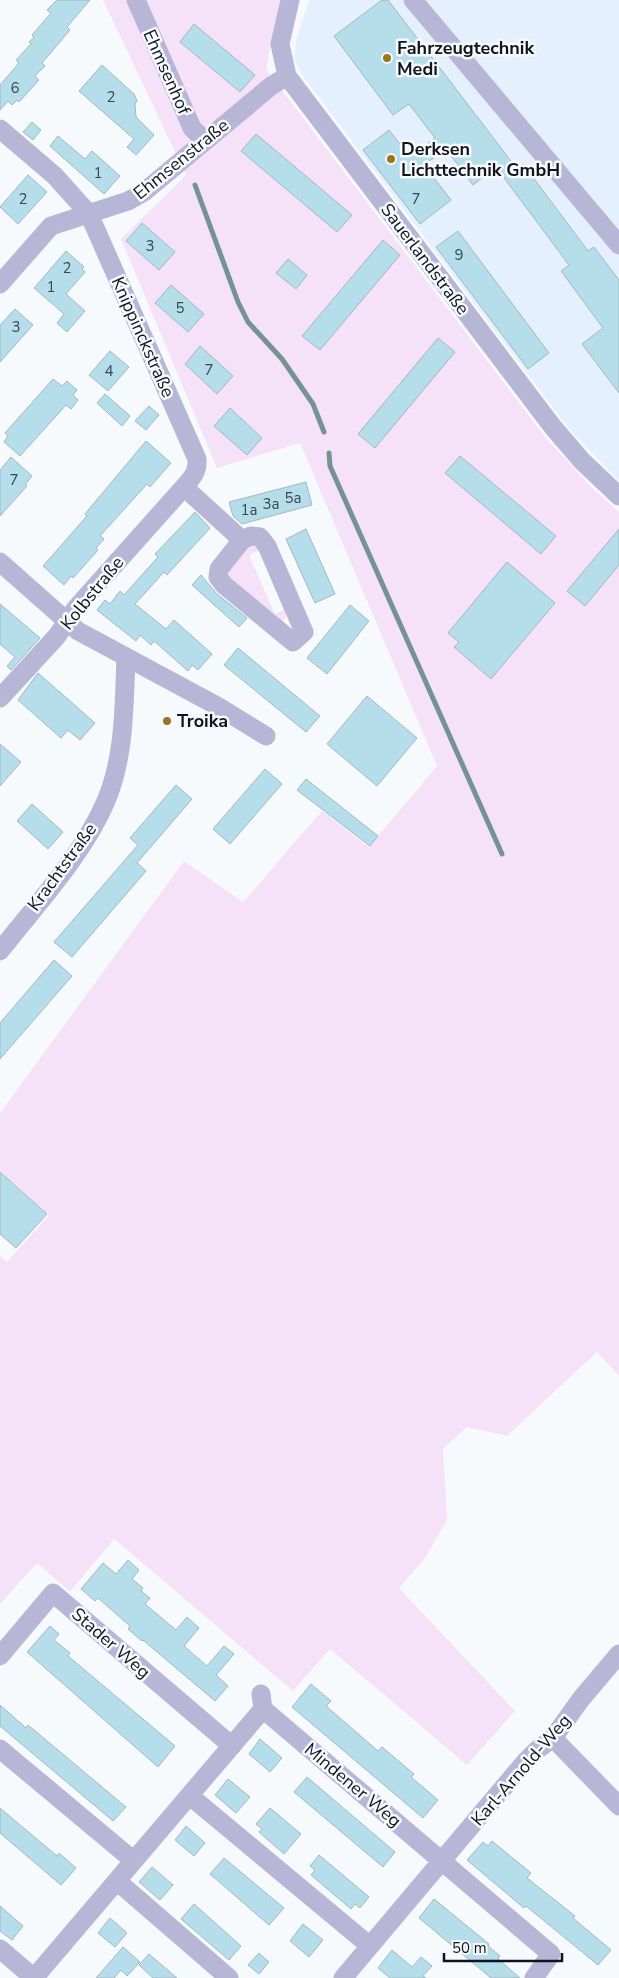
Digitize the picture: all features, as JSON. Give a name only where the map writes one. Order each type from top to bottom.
[{"type":"street","name":"Ehmsenhof","points":[[136,0],[192,128],[205,141]]},
{"type":"street","name":"Sauerlandstraße","points":[[290,0],[280,44],[286,76],[552,426],[582,461],[619,496]]},
{"type":"street","points":[[413,0],[619,245]]},
{"type":"street","name":"Ehmsenstraße","points":[[0,284],[51,226],[128,201],[144,192],[286,76]]},
{"type":"street","name":"Knippinckstraße","points":[[0,129],[55,176],[89,214],[197,459]]},
{"type":"street","name":"Kolbstraße","points":[[0,698],[57,636],[66,621],[196,473],[197,459]]},
{"type":"street","points":[[184,487],[242,540]]},
{"type":"street","points":[[251,536],[260,537],[267,546],[304,632],[293,642],[224,586],[218,577],[219,569],[242,540],[251,536]]},
{"type":"street","points":[[0,562],[78,631],[219,707],[266,736]]},
{"type":"street","name":"Krachtstraße","points":[[0,951],[79,849],[106,800],[115,770],[122,735],[126,657]]},
{"type":"street","name":"Stader Weg","points":[[0,1656],[54,1593],[232,1746]]},
{"type":"street","name":"Karl-Arnold-Weg","points":[[352,1975],[370,1946],[525,1762],[537,1750],[554,1738],[581,1699],[619,1654]]},
{"type":"street","name":"Mindener Weg","points":[[34,1978],[232,1746],[262,1702],[442,1861]]},
{"type":"street","points":[[554,1738],[619,1806]]},
{"type":"street","points":[[0,1749],[134,1862]]},
{"type":"street","points":[[190,1796],[370,1946]]},
{"type":"street","points":[[442,1861],[551,1954],[534,1978]]},
{"type":"street","points":[[117,1882],[229,1978]]},
{"type":"street","points":[[0,1949],[34,1978]]},
{"type":"shaded area","points":[[103,0],[280,0],[266,69],[545,437],[592,488],[619,512],[619,1376],[597,1352],[507,1436],[467,1427],[443,1449],[447,1520],[425,1558],[399,1588],[515,1711],[467,1765],[330,1649],[293,1691],[114,1539],[70,1592],[37,1563],[0,1604],[0,1256],[7,1262],[49,1215],[0,1171],[0,1113],[184,861],[243,902],[322,811],[369,847],[437,766],[300,443],[217,468],[121,239],[186,175]]},
{"type":"shaded area","points":[[309,0],[619,0],[619,481],[569,429],[302,75],[294,60],[296,41]]},
{"type":"shaded area","points":[[252,545],[260,550],[249,555],[275,614],[285,609],[287,614],[284,620],[279,621],[229,581],[226,569],[245,547]]},
{"type":"building","points":[[57,0],[90,0],[67,27],[70,30],[42,63],[45,66],[35,76],[39,80],[19,102],[17,100],[12,105],[8,101],[0,110],[0,85],[19,63],[16,60],[31,44],[29,42],[34,37],[32,35],[51,13],[47,10]]},
{"type":"building","points":[[382,0],[388,0],[517,169],[523,164],[588,251],[594,247],[619,280],[619,393],[582,344],[603,328],[561,271],[569,265],[496,167],[473,185],[446,149],[424,165],[451,200],[420,224],[363,150],[389,130],[410,157],[435,138],[409,104],[393,115],[334,36]]},
{"type":"building","points":[[194,24],[255,75],[240,92],[180,42]]},
{"type":"building","points":[[102,65],[134,94],[137,101],[135,104],[136,117],[154,135],[136,155],[127,147],[134,139],[79,91]]},
{"type":"building","points":[[32,122],[41,130],[33,140],[23,132]]},
{"type":"building","points":[[256,134],[352,215],[337,232],[241,151]]},
{"type":"building","points":[[58,136],[85,159],[92,151],[120,176],[104,194],[50,146]]},
{"type":"building","points":[[28,175],[47,192],[18,224],[0,207]]},
{"type":"building","points":[[142,223],[175,252],[159,270],[126,241]]},
{"type":"building","points":[[458,231],[549,353],[528,369],[436,247]]},
{"type":"building","points":[[383,240],[400,255],[320,350],[302,336]]},
{"type":"building","points":[[66,251],[84,267],[82,269],[85,272],[66,294],[85,311],[67,332],[57,323],[64,314],[34,288]]},
{"type":"building","points":[[288,259],[307,275],[296,289],[276,273]]},
{"type":"building","points":[[171,285],[204,314],[188,332],[155,303]]},
{"type":"building","points":[[15,309],[33,325],[0,362],[0,325]]},
{"type":"building","points":[[438,338],[455,352],[375,448],[358,434]]},
{"type":"building","points":[[200,346],[233,376],[217,394],[185,364]]},
{"type":"building","points":[[110,351],[129,367],[108,391],[89,375]]},
{"type":"building","points":[[53,379],[62,386],[67,381],[77,390],[73,395],[78,400],[71,409],[66,405],[20,456],[4,442],[8,436],[5,433]]},
{"type":"building","points":[[105,394],[130,416],[122,426],[97,403]]},
{"type":"building","points":[[149,406],[159,415],[146,430],[135,421]]},
{"type":"building","points":[[230,408],[262,438],[247,455],[214,426]]},
{"type":"building","points":[[146,441],[171,463],[150,487],[147,484],[100,536],[104,539],[96,548],[98,550],[73,578],[71,576],[64,585],[43,566],[87,516],[85,514]]},
{"type":"building","points":[[460,456],[556,536],[541,554],[445,473]]},
{"type":"building","points":[[11,457],[32,476],[25,485],[27,486],[0,516],[0,470]]},
{"type":"building","points":[[306,482],[312,505],[242,524],[233,516],[229,502]]},
{"type":"building","points":[[195,512],[210,528],[167,575],[164,572],[135,604],[166,629],[174,620],[212,654],[198,670],[192,665],[188,671],[154,641],[151,645],[140,635],[136,641],[97,610],[105,600],[110,604],[120,591],[124,595],[158,557],[155,554]]},
{"type":"building","points":[[306,529],[335,594],[315,603],[286,539]]},
{"type":"building","points":[[619,529],[619,565],[585,606],[567,591]]},
{"type":"building","points":[[507,562],[555,603],[491,679],[454,647],[459,642],[448,633]]},
{"type":"building","points":[[201,575],[217,594],[247,618],[239,627],[192,585]]},
{"type":"building","points":[[0,604],[40,638],[11,670],[7,666],[15,657],[0,644]]},
{"type":"building","points":[[350,605],[369,621],[327,674],[307,658]]},
{"type":"building","points":[[238,648],[320,716],[306,732],[224,665]]},
{"type":"building","points":[[38,673],[95,723],[80,740],[68,730],[61,738],[18,700]]},
{"type":"building","points":[[367,696],[417,738],[377,786],[327,744]]},
{"type":"building","points":[[0,744],[21,762],[0,786]]},
{"type":"building","points":[[265,769],[282,784],[230,844],[213,829]]},
{"type":"building","points":[[306,779],[378,836],[370,846],[297,790]]},
{"type":"building","points":[[176,785],[192,799],[137,863],[146,871],[72,957],[54,942],[138,845],[130,838]]},
{"type":"building","points":[[32,804],[63,832],[48,849],[17,821]]},
{"type":"building","points":[[54,960],[72,976],[0,1059],[0,1023]]},
{"type":"building","points":[[0,1172],[47,1214],[16,1248],[0,1234]]},
{"type":"building","points":[[128,1560],[139,1570],[132,1579],[143,1588],[141,1591],[150,1598],[145,1604],[176,1630],[187,1617],[199,1628],[184,1646],[207,1666],[224,1646],[234,1654],[216,1675],[228,1686],[215,1701],[128,1629],[130,1626],[98,1598],[95,1601],[81,1589],[103,1563],[116,1574]]},
{"type":"building","points":[[50,1626],[59,1634],[54,1640],[70,1653],[68,1656],[175,1746],[158,1767],[27,1652]]},
{"type":"building","points":[[311,1684],[331,1701],[326,1706],[378,1751],[382,1747],[414,1774],[411,1777],[438,1800],[423,1818],[292,1707]]},
{"type":"building","points":[[0,1705],[26,1728],[28,1725],[126,1807],[113,1821],[0,1726]]},
{"type":"building","points":[[260,1739],[282,1758],[270,1772],[249,1754]]},
{"type":"building","points":[[307,1777],[395,1852],[383,1867],[294,1792]]},
{"type":"building","points":[[228,1779],[250,1797],[236,1813],[215,1795]]},
{"type":"building","points":[[0,1808],[57,1856],[59,1853],[76,1868],[61,1885],[0,1833]]},
{"type":"building","points":[[270,1808],[301,1834],[284,1854],[259,1832],[262,1829],[256,1824]]},
{"type":"building","points":[[186,1826],[205,1843],[194,1856],[175,1840]]},
{"type":"building","points":[[492,1841],[531,1873],[527,1878],[575,1916],[573,1918],[611,1950],[598,1965],[526,1906],[524,1908],[467,1860],[483,1842],[488,1846]]},
{"type":"building","points":[[319,1855],[369,1897],[360,1908],[355,1904],[351,1909],[311,1875],[315,1870],[310,1866]]},
{"type":"building","points":[[224,1858],[284,1908],[269,1925],[210,1874]]},
{"type":"building","points":[[152,1867],[173,1885],[160,1900],[139,1882]]},
{"type":"building","points":[[434,1899],[489,1944],[488,1946],[500,1956],[498,1959],[520,1978],[491,1978],[419,1918]]},
{"type":"building","points":[[194,1904],[241,1946],[229,1960],[181,1919]]},
{"type":"building","points":[[0,1906],[23,1926],[12,1940],[0,1931]]},
{"type":"building","points":[[110,1918],[127,1933],[115,1947],[98,1933]]},
{"type":"building","points":[[303,1924],[323,1940],[309,1957],[290,1941]]},
{"type":"building","points":[[123,1947],[140,1962],[127,1976],[121,1970],[114,1978],[96,1978]]},
{"type":"building","points":[[392,1950],[412,1967],[421,1957],[432,1966],[423,1976],[426,1978],[390,1978],[378,1968]]},
{"type":"building","points":[[259,1953],[269,1962],[259,1974],[248,1965]]},
{"type":"building","points":[[149,1954],[177,1978],[153,1978],[139,1965]]},
{"type":"waterway","points":[[195,185],[238,302],[248,322],[282,359],[313,404],[324,432]]},
{"type":"waterway","points":[[329,453],[330,466],[502,854]]},
{"type":"place","name":"Fahrzeugtechnik Medi","points":[[387,58]]},
{"type":"place","name":"Derksen Lichttechnik GmbH","points":[[391,159]]},
{"type":"place","name":"Troika","points":[[167,721]]}]
